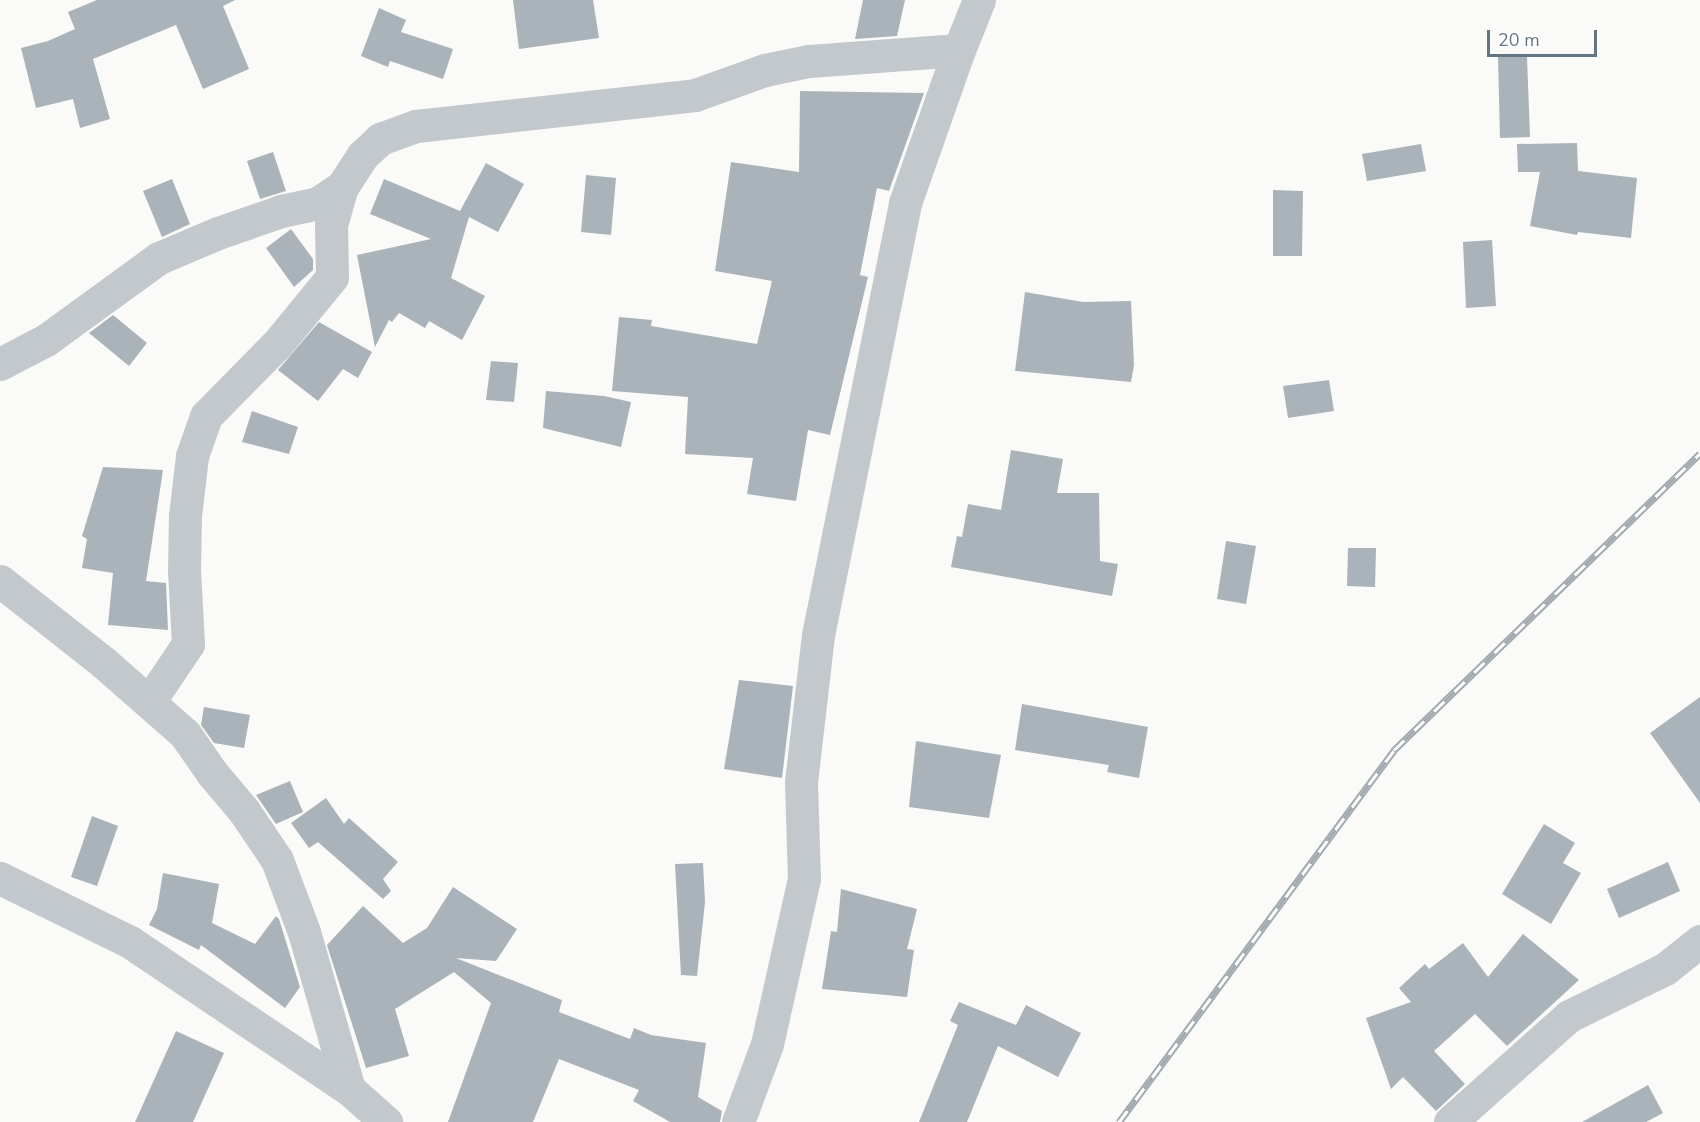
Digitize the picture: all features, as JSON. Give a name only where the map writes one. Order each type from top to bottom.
[{"type":"street","points":[[738,1122],[767,1044],[804,879],[801,782],[818,635],[904,203],[958,50],[979,0]]},
{"type":"street","points":[[149,702],[188,644],[184,571],[186,516],[192,456],[206,416],[278,344],[332,277],[331,225],[342,187],[362,156],[380,139],[416,126],[695,95],[765,70],[809,61],[958,50]]},
{"type":"street","points":[[0,364],[46,340],[159,258],[218,233],[281,211],[318,203],[342,187]]},
{"type":"street","points":[[0,581],[185,734],[244,811],[277,860],[304,932],[349,1089]]},
{"type":"street","points":[[0,878],[130,942],[349,1089],[386,1122]]},
{"type":"street","points":[[1450,1122],[1569,1016],[1665,969],[1700,941]]},
{"type":"building","points":[[97,0],[235,0],[223,6],[249,69],[203,89],[176,25],[93,59],[110,119],[80,128],[73,99],[36,108],[21,48],[48,41],[75,29],[68,12]]},
{"type":"building","points":[[513,0],[593,0],[599,38],[519,49]]},
{"type":"building","points":[[863,0],[905,0],[897,36],[855,39]]},
{"type":"building","points":[[379,8],[406,20],[401,32],[453,49],[443,79],[390,61],[388,67],[361,56]]},
{"type":"building","points":[[1498,57],[1527,57],[1530,137],[1500,138]]},
{"type":"building","points":[[800,91],[924,93],[889,191],[877,188],[860,275],[868,277],[830,435],[808,430],[796,501],[747,494],[753,458],[685,454],[688,397],[612,391],[619,317],[652,320],[651,326],[757,344],[772,281],[715,271],[731,162],[799,172]]},
{"type":"building","points":[[1577,143],[1578,171],[1637,178],[1631,238],[1578,232],[1577,235],[1530,226],[1540,172],[1518,172],[1517,144]]},
{"type":"building","points":[[1421,144],[1426,171],[1367,181],[1362,154]]},
{"type":"building","points":[[273,152],[286,191],[260,199],[247,161]]},
{"type":"building","points":[[486,163],[524,184],[498,232],[469,217],[451,278],[485,296],[462,340],[429,321],[425,328],[399,313],[392,322],[389,320],[375,347],[357,255],[431,239],[370,214],[384,179],[460,211]]},
{"type":"building","points":[[586,175],[616,178],[611,235],[581,232]]},
{"type":"building","points":[[172,179],[190,224],[162,237],[143,191]]},
{"type":"building","points":[[1273,190],[1303,191],[1302,256],[1273,256]]},
{"type":"building","points":[[291,229],[313,259],[313,270],[294,287],[266,248]]},
{"type":"building","points":[[1492,240],[1496,306],[1466,308],[1463,242]]},
{"type":"building","points":[[1025,292],[1083,302],[1131,301],[1134,365],[1131,382],[1015,371]]},
{"type":"building","points":[[113,315],[147,343],[129,366],[89,333]]},
{"type":"building","points":[[319,322],[372,352],[358,378],[343,369],[318,401],[278,370]]},
{"type":"building","points":[[491,361],[518,363],[514,402],[486,400]]},
{"type":"building","points":[[1329,380],[1334,411],[1288,418],[1283,386]]},
{"type":"building","points":[[546,391],[604,396],[631,402],[621,447],[543,428]]},
{"type":"building","points":[[252,411],[298,427],[289,454],[242,442]]},
{"type":"building","points":[[1011,450],[1063,459],[1057,493],[1099,493],[1100,561],[1118,564],[1112,596],[951,567],[957,536],[962,537],[968,504],[1001,510]]},
{"type":"building","points":[[103,467],[163,470],[146,581],[166,583],[168,630],[108,625],[113,573],[82,568],[87,539],[82,536]]},
{"type":"building","points":[[1226,541],[1256,546],[1246,604],[1217,599]]},
{"type":"building","points":[[1348,548],[1376,548],[1375,587],[1347,586]]},
{"type":"building","points":[[739,680],[793,686],[782,778],[724,769]]},
{"type":"building","points":[[1700,697],[1700,803],[1650,733]]},
{"type":"building","points":[[1022,704],[1148,727],[1139,778],[1107,772],[1109,765],[1015,750]]},
{"type":"building","points":[[204,707],[250,715],[244,748],[214,743],[201,725]]},
{"type":"building","points":[[916,741],[1001,755],[989,818],[909,807]]},
{"type":"building","points":[[290,781],[303,812],[276,824],[256,795]]},
{"type":"building","points":[[326,798],[344,824],[349,818],[398,862],[383,879],[391,891],[383,899],[318,842],[309,848],[291,823]]},
{"type":"building","points":[[92,816],[118,826],[97,886],[71,877]]},
{"type":"building","points":[[1544,824],[1575,843],[1563,863],[1581,873],[1551,924],[1502,894]]},
{"type":"building","points":[[1668,862],[1680,891],[1619,918],[1607,889]]},
{"type":"building","points":[[703,863],[705,902],[697,976],[681,975],[675,864]]},
{"type":"building","points":[[163,873],[219,884],[212,923],[255,944],[276,916],[279,919],[300,987],[285,1008],[201,945],[199,950],[149,925],[157,909]]},
{"type":"building","points":[[453,887],[517,929],[496,961],[456,958],[562,1000],[559,1012],[630,1039],[634,1028],[651,1035],[706,1043],[698,1097],[722,1111],[720,1122],[670,1122],[633,1101],[639,1090],[559,1059],[533,1122],[448,1122],[491,1003],[454,972],[395,1009],[409,1056],[366,1068],[327,945],[363,906],[403,943],[427,928]]},
{"type":"building","points":[[841,889],[917,909],[907,949],[914,950],[907,997],[822,989],[831,931],[837,932]]},
{"type":"building","points":[[1523,934],[1579,980],[1507,1046],[1475,1014],[1434,1051],[1465,1084],[1436,1111],[1403,1077],[1391,1089],[1366,1018],[1411,1002],[1399,988],[1425,964],[1429,969],[1463,943],[1488,977]]},
{"type":"building","points":[[959,1002],[1016,1025],[1026,1005],[1081,1033],[1058,1077],[998,1046],[967,1122],[919,1122],[958,1025],[950,1021]]},
{"type":"building","points":[[176,1031],[224,1053],[193,1122],[135,1122]]},
{"type":"building","points":[[1648,1085],[1663,1113],[1646,1122],[1582,1122]]},
{"type":"railway","points":[[1119,1122],[1394,750],[1700,453]]}]
